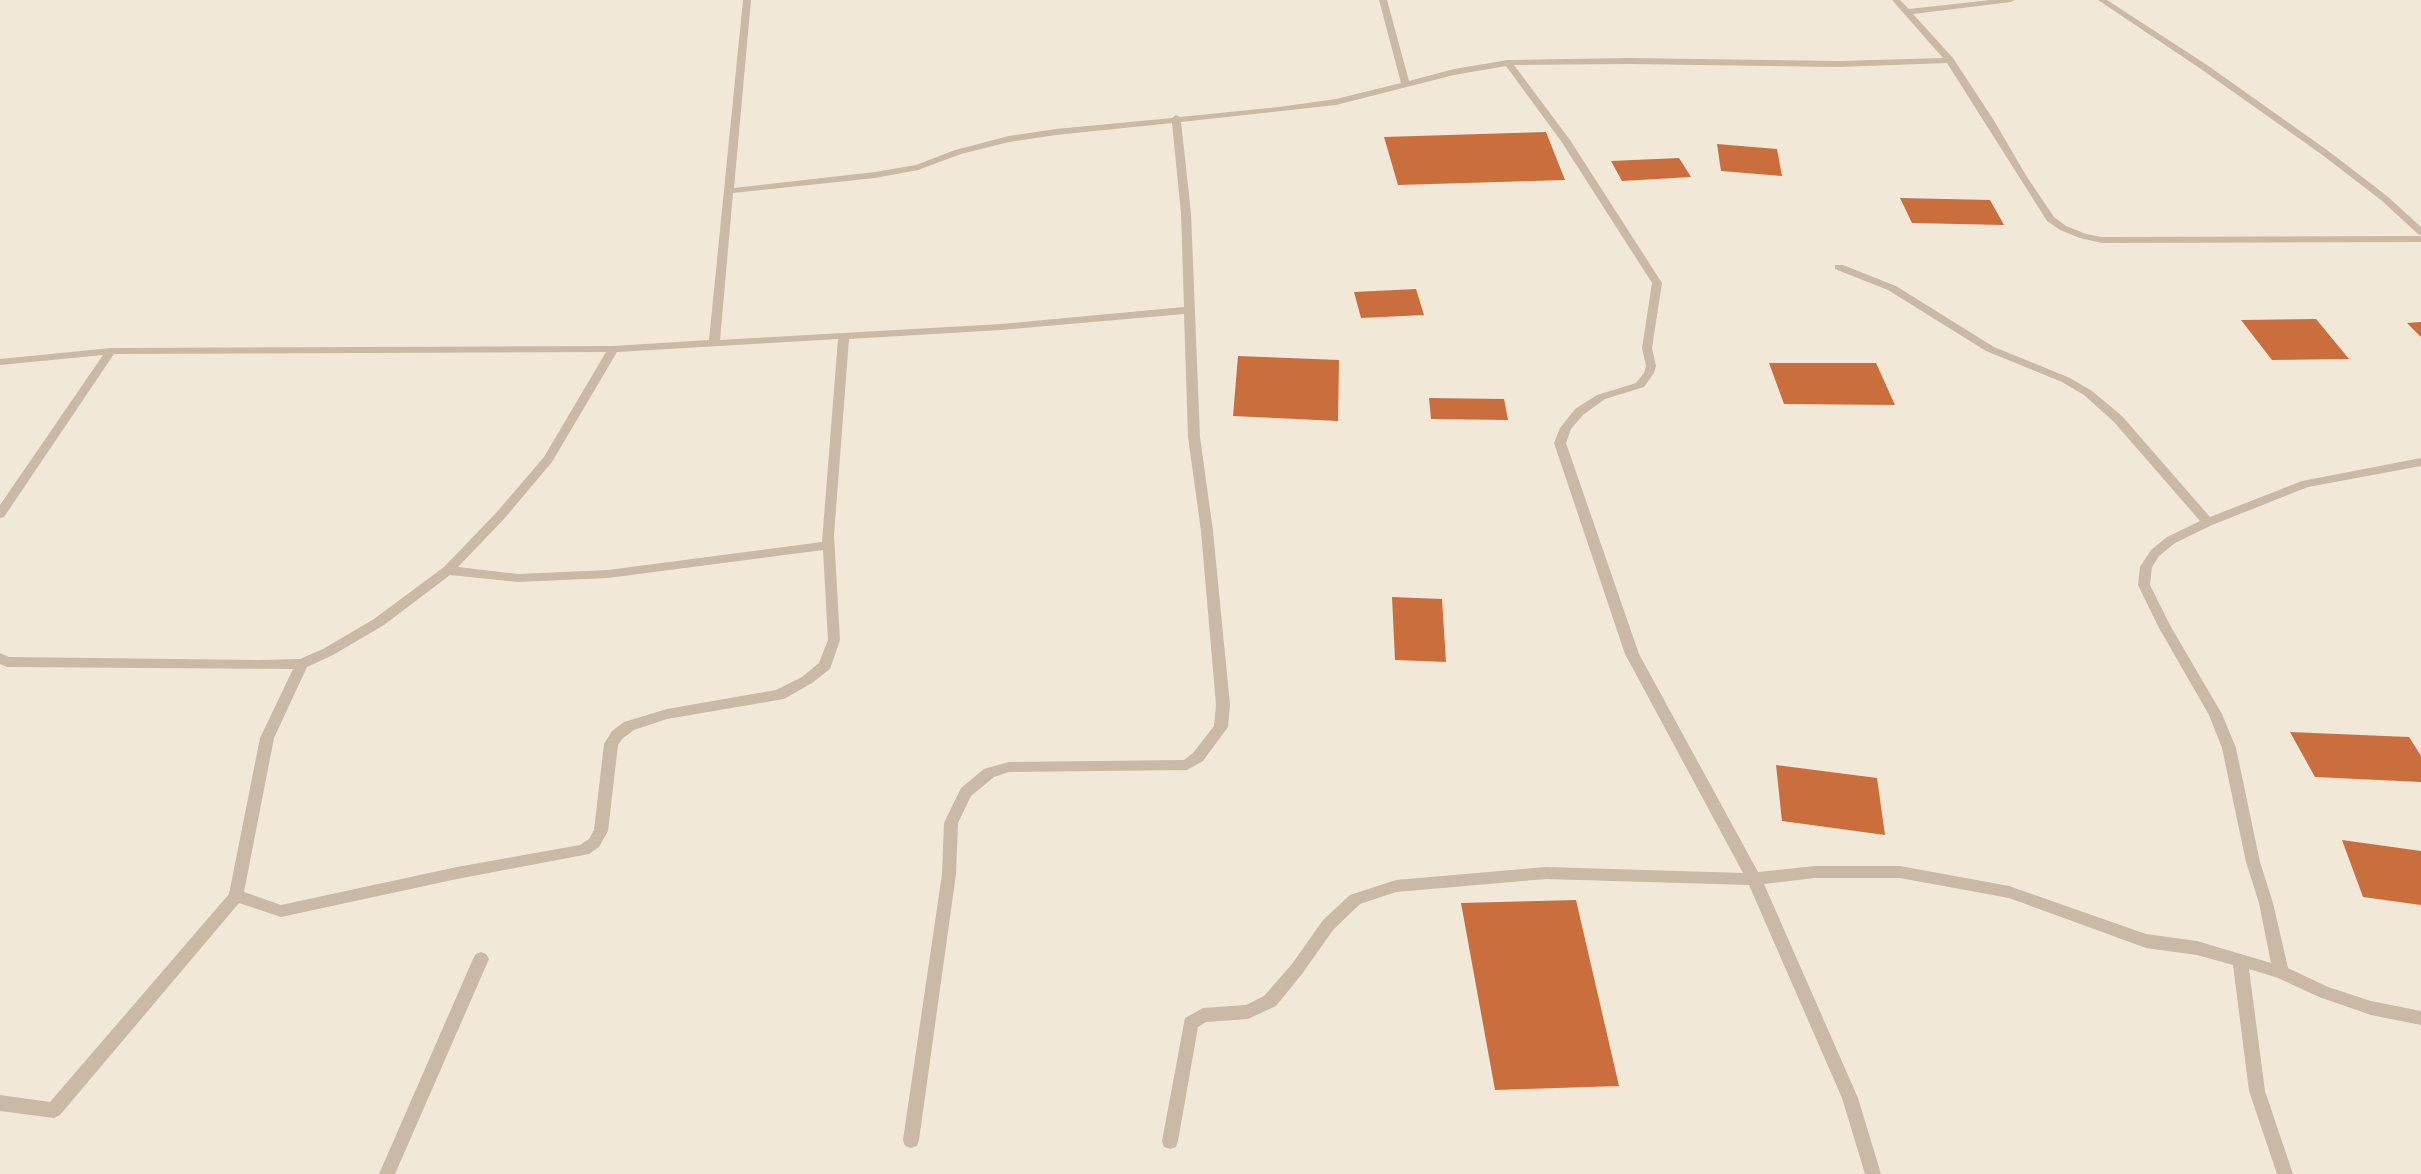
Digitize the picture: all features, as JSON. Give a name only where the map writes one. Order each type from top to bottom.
[{"type":"street","points":[[714,344],[747,0]]},
{"type":"street","points":[[1383,0],[1406,85]]},
{"type":"street","points":[[1896,0],[1950,60],[1989,119],[2022,177],[2050,219],[2063,228],[2083,236],[2102,240],[2421,239]]},
{"type":"street","points":[[1906,12],[2011,0]]},
{"type":"street","points":[[2102,0],[2204,67],[2324,152],[2384,198],[2421,232]]},
{"type":"street","points":[[728,191],[875,175],[918,167],[958,152],[1009,139],[1056,132],[1336,102],[1454,72],[1508,63],[1628,61],[1839,64],[1950,60]]},
{"type":"street","points":[[1508,63],[1565,140],[1657,283],[1646,348],[1651,366],[1649,373],[1640,385],[1601,397],[1579,412],[1566,428],[1560,443],[1632,654],[1754,879],[1850,1098],[1873,1174]]},
{"type":"street","points":[[911,1140],[949,874],[951,823],[966,792],[989,773],[1008,767],[1187,765],[1198,757],[1221,728],[1224,714],[1217,637],[1207,531],[1194,437],[1186,214],[1176,118]]},
{"type":"street","points":[[1839,267],[1892,288],[1990,349],[2066,380],[2088,393],[2118,419],[2208,522]]},
{"type":"street","points":[[0,362],[111,351],[613,349],[1002,328],[1190,310]]},
{"type":"street","points":[[236,896],[281,912],[457,873],[584,850],[594,843],[601,831],[611,744],[617,735],[629,726],[667,714],[779,695],[807,680],[825,666],[834,640],[828,545],[844,336]]},
{"type":"street","points":[[0,658],[7,662],[259,665],[302,664],[328,652],[379,622],[448,570],[500,516],[548,459],[613,349]]},
{"type":"street","points":[[0,514],[111,351]]},
{"type":"street","points":[[2281,972],[2266,902],[2253,862],[2229,748],[2215,714],[2165,628],[2144,585],[2146,567],[2155,553],[2171,540],[2208,522],[2306,484],[2421,462]]},
{"type":"street","points":[[448,570],[518,578],[608,574],[828,545]]},
{"type":"street","points":[[0,1103],[54,1110],[236,896],[267,738],[302,664]]},
{"type":"street","points":[[1170,1141],[1191,1023],[1203,1015],[1248,1012],[1270,1001],[1297,969],[1328,925],[1355,899],[1396,886],[1546,873],[1754,879],[1815,872],[1909,874],[2009,892],[2146,941],[2197,948],[2240,960],[2281,972],[2324,992],[2371,1008],[2421,1018]]},
{"type":"street","points":[[387,1174],[481,959]]},
{"type":"street","points":[[2240,960],[2257,1091],[2285,1174]]},
{"type":"building","points":[[1546,132],[1565,180],[1398,185],[1384,137]]},
{"type":"building","points":[[1717,144],[1777,149],[1782,176],[1721,171]]},
{"type":"building","points":[[1679,158],[1691,177],[1622,181],[1611,161]]},
{"type":"building","points":[[1900,198],[1990,200],[2004,225],[1912,223]]},
{"type":"building","points":[[1416,289],[1424,315],[1361,318],[1354,292]]},
{"type":"building","points":[[2316,319],[2349,359],[2272,360],[2241,320]]},
{"type":"building","points":[[2421,322],[2421,337],[2407,323]]},
{"type":"building","points":[[1238,356],[1339,360],[1338,421],[1233,416]]},
{"type":"building","points":[[1769,363],[1876,363],[1895,405],[1784,404]]},
{"type":"building","points":[[1429,398],[1504,399],[1508,420],[1431,419]]},
{"type":"building","points":[[1392,597],[1442,599],[1446,662],[1395,660]]},
{"type":"building","points":[[2290,732],[2409,737],[2421,756],[2421,782],[2315,777]]},
{"type":"building","points":[[1776,765],[1877,778],[1885,835],[1782,821]]},
{"type":"building","points":[[2342,840],[2421,851],[2421,905],[2363,897]]},
{"type":"building","points":[[1576,900],[1619,1086],[1495,1090],[1461,903]]}]
